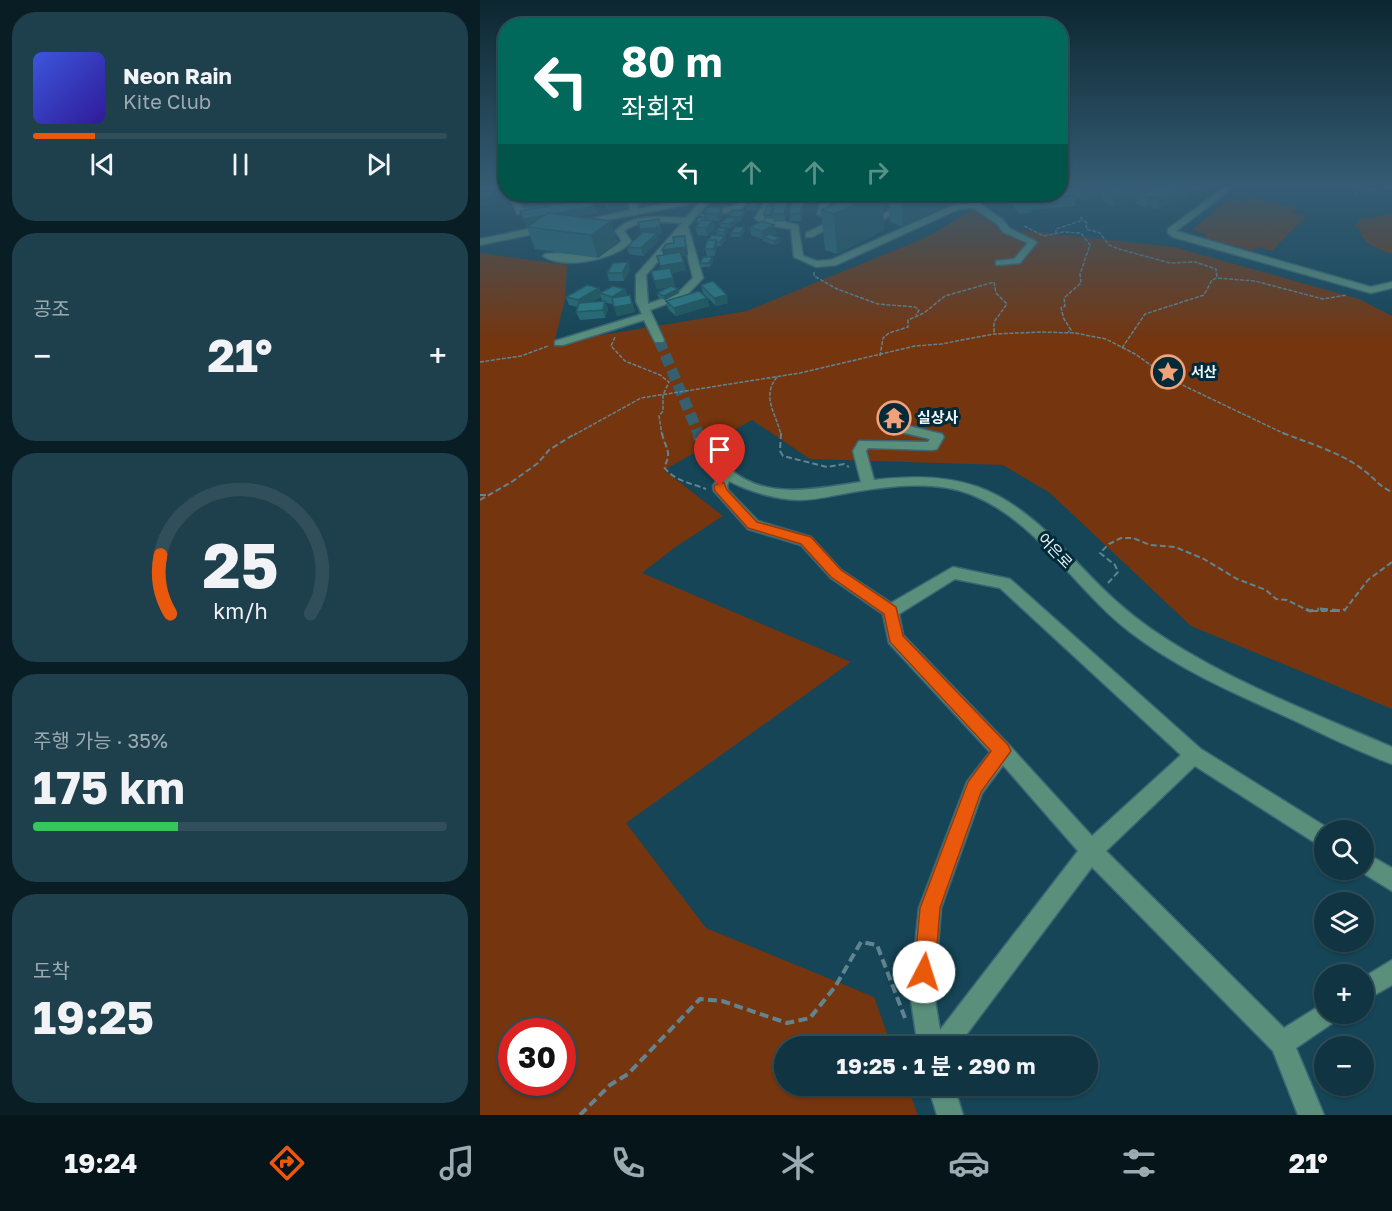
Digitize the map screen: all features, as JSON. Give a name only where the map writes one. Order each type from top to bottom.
[{"type":"street","points":[[480,242],[498,238]]},
{"type":"street","points":[[548,256],[583,260],[597,259],[624,244],[627,241],[625,238]]},
{"type":"street","points":[[659,340],[641,301],[641,275],[673,238]]},
{"type":"street","points":[[559,343],[646,312],[675,300],[691,289],[698,278],[690,238]]},
{"type":"street","points":[[797,238],[799,256],[816,264],[833,263],[888,238]]},
{"type":"street","points":[[999,263],[1017,261],[1033,242],[1024,238]]},
{"type":"street","points":[[1187,238],[1371,290],[1392,285]]},
{"type":"street","points":[[866,486],[859,451],[864,444],[932,446],[938,437],[896,427]]},
{"type":"street","name":"어은로","points":[[701,440],[724,482],[738,481],[764,489],[805,496],[905,482],[937,483],[970,489],[990,496],[1010,509],[1044,538],[1084,582],[1134,626],[1196,665],[1392,756]]},
{"type":"street","points":[[724,482],[753,525],[806,541],[836,574],[891,611],[896,638],[1002,751],[1091,852],[1282,1043],[1311,1115]]},
{"type":"street","points":[[891,611],[953,573],[1005,583],[1194,754],[1314,831]]},
{"type":"street","points":[[928,1036],[922,994],[930,908],[974,788],[1002,751]]},
{"type":"street","points":[[950,1036],[1091,852],[1194,754]]},
{"type":"street","points":[[1374,868],[1392,880]]},
{"type":"street","points":[[1374,983],[1392,971]]},
{"type":"street","points":[[1282,1043],[1314,1022]]},
{"type":"street","points":[[944,1096],[950,1115]]},
{"type":"path","points":[[1067,333],[1071,330],[1064,320],[1061,309],[1065,306],[1064,298],[1081,283],[1080,274],[1090,245],[1084,238]]},
{"type":"path","points":[[1104,238],[1109,245],[1170,263],[1195,262],[1216,269],[1217,278]]},
{"type":"path","points":[[816,264],[819,268],[813,274],[825,284],[879,304],[912,305],[919,310],[915,317]]},
{"type":"path","points":[[1122,348],[1145,314],[1204,296],[1212,280],[1217,278],[1255,281],[1290,292],[1323,298],[1347,295]]},
{"type":"path","points":[[880,356],[883,338],[889,333],[908,327],[908,321],[924,313],[945,296],[994,282],[996,293],[1007,304],[994,322],[994,334]]},
{"type":"path","points":[[480,500],[538,463],[549,450],[593,423],[641,398],[800,373],[915,346],[941,344],[994,334],[1067,333],[1106,339],[1206,398],[1237,410],[1265,426],[1338,455],[1367,472],[1378,485],[1392,492]]},
{"type":"path","points":[[616,336],[611,346],[625,361],[660,375],[669,382],[663,395],[663,411],[659,416],[669,458],[664,467],[665,471],[679,481],[697,484],[707,490],[724,482]]},
{"type":"path","points":[[480,362],[521,356],[559,343]]},
{"type":"path","points":[[779,375],[770,386],[768,400],[770,410],[783,436],[780,451],[783,456],[827,467],[844,464],[853,470],[866,486]]},
{"type":"path","points":[[480,495],[486,495]]},
{"type":"path","points":[[1084,582],[1110,584],[1118,572],[1115,565],[1100,553],[1108,544],[1121,538],[1133,538],[1141,542],[1175,547],[1191,553],[1222,571],[1266,590],[1276,599],[1287,600],[1310,611],[1319,609],[1343,611],[1351,605],[1360,587],[1375,572],[1392,562]]},
{"type":"path","points":[[580,1115],[610,1085],[628,1074],[700,999],[722,1001],[788,1023],[810,1018],[835,987],[861,942],[878,945],[902,1014],[908,1022]]},
{"type":"shaded area","points":[[924,238],[1092,238],[1174,247],[1359,299],[1392,316],[1392,709],[1191,626],[1050,493],[1003,465],[810,459],[752,420],[664,470],[723,516],[674,548],[642,573],[851,662],[626,823],[706,928],[874,997],[888,1036],[774,1036],[774,1096],[911,1096],[918,1115],[480,1115],[480,253],[567,265],[565,299],[554,343],[747,311]]},
{"type":"shaded area","points":[[1207,238],[1285,238],[1272,251],[1257,247],[1253,251]]},
{"type":"shaded area","points":[[1363,238],[1392,238],[1392,254],[1381,250]]},
{"type":"building","points":[[637,238],[652,238],[641,248],[627,247]]},
{"type":"building","points":[[673,238],[685,238],[686,247],[662,250],[666,244],[674,243]]},
{"type":"building","points":[[710,238],[723,238],[720,242],[708,240]]},
{"type":"building","points":[[707,240],[716,240],[714,249],[705,249]]},
{"type":"building","points":[[680,252],[684,262],[660,266],[657,256]]},
{"type":"building","points":[[703,257],[712,257],[709,263],[700,263]]},
{"type":"building","points":[[628,262],[622,273],[607,273],[613,263]]},
{"type":"building","points":[[670,268],[673,278],[654,281],[651,271]]},
{"type":"building","points":[[713,281],[727,295],[714,298],[701,285]]},
{"type":"building","points":[[587,285],[599,288],[578,300],[566,297]]},
{"type":"building","points":[[613,286],[625,289],[612,297],[600,293]]},
{"type":"building","points":[[671,286],[678,289],[664,296],[657,293]]},
{"type":"building","points":[[699,291],[707,298],[674,308],[666,301]]},
{"type":"building","points":[[630,295],[632,304],[614,307],[612,298]]},
{"type":"building","points":[[605,301],[603,310],[576,312],[579,303]]},
{"type":"tunnel","points":[[659,340],[699,435]]},
{"type":"tunnel","points":[[699,433],[701,439]]},
{"type":"place","name":"서산","points":[[1168,372]]},
{"type":"place","name":"실상사","points":[[894,418]]},
{"type":"route","points":[[720,486],[721,491],[753,525],[806,541],[836,574],[891,611],[896,638],[1002,751],[974,788],[930,908],[924,972]]}]
